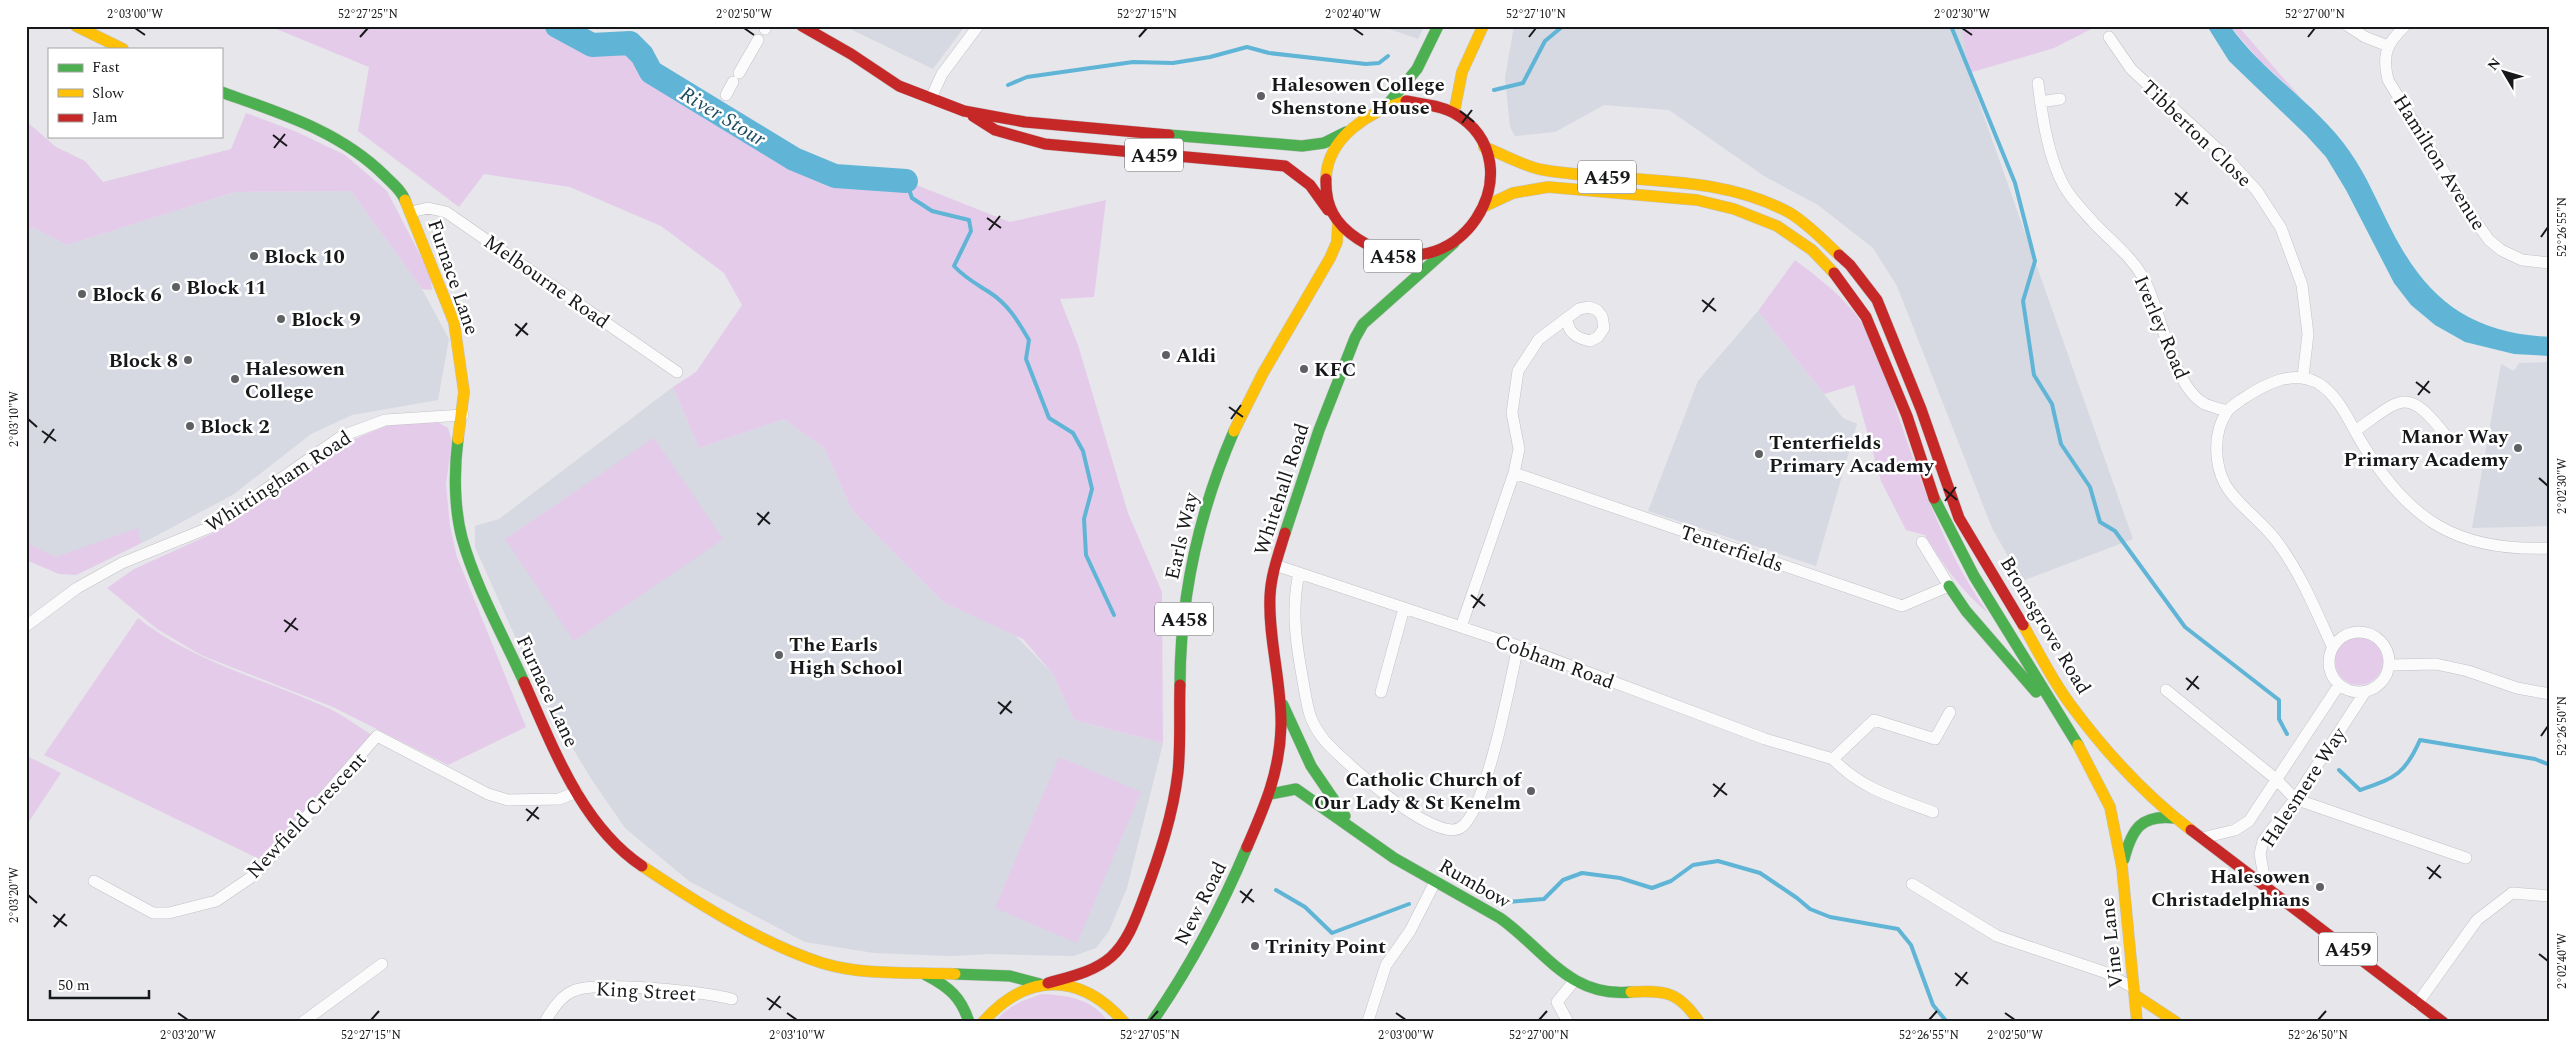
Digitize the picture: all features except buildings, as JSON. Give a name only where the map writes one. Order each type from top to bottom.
[{"type":"main road","points":[[76,26],[120,48]]},
{"type":"main road","name":"A459","points":[[802,26],[851,54],[899,86],[964,111],[995,130],[1045,144],[1285,166],[1310,185],[1335,218]]},
{"type":"main road","name":"A458","points":[[1388,104],[1417,69],[1438,26]]},
{"type":"main road","points":[[1454,113],[1462,72],[1483,26]]},
{"type":"main road","name":"Furnace Lane","points":[[222,92],[310,124],[342,141],[374,165],[402,193],[454,322],[464,392],[463,415],[457,446],[456,487],[462,537],[475,574],[520,678],[557,756],[577,792],[601,828],[628,856],[678,890],[764,938],[822,964],[870,971],[1010,976],[1044,984]]},
{"type":"main road","name":"A458","points":[[1406,101],[1454,113],[1471,128],[1490,157],[1490,186],[1483,208],[1474,222],[1454,243],[1423,256],[1399,257],[1371,248],[1335,218],[1326,190],[1328,172],[1337,147],[1350,129],[1360,120],[1388,104],[1406,101]]},
{"type":"main road","name":"A459","points":[[964,111],[1026,122],[1285,146],[1312,147],[1332,142],[1350,129]]},
{"type":"main road","name":"Bromsgrove Road","points":[[1484,147],[1542,170],[1622,179],[1696,184],[1733,192],[1789,212],[1808,225],[1850,265],[1877,300],[1921,409],[1959,518],[2069,703],[2119,763],[2175,818],[2428,1011]]},
{"type":"main road","name":"Bromsgrove Road","points":[[1483,208],[1513,193],[1548,188],[1697,200],[1734,209],[1777,226],[1812,250],[1842,281],[1866,317],[1907,416],[1929,487],[1949,529],[1974,576],[2062,717],[2096,776],[2110,807],[2122,868]]},
{"type":"main road","name":"Earls Way","points":[[1044,984],[1093,968],[1112,955],[1132,922],[1149,883],[1166,833],[1175,791],[1179,758],[1181,651],[1186,597],[1195,551],[1210,494],[1242,416],[1273,355],[1330,258],[1337,242],[1335,218]]},
{"type":"main road","name":"Whitehall Road","points":[[1270,794],[1278,753],[1280,698],[1270,604],[1275,565],[1319,430],[1359,331],[1371,315],[1454,243]]},
{"type":"main road","points":[[1949,586],[1972,618],[2034,690],[2062,717]]},
{"type":"main road","name":"Rumbow","points":[[1280,698],[1311,766],[1351,825]]},
{"type":"main road","name":"Rumbow","points":[[1270,794],[1296,789],[1351,825],[1367,840],[1514,928],[1532,947],[1575,980],[1592,989],[1611,993],[1650,989],[1666,992],[1681,998],[1692,1010],[1699,1022]]},
{"type":"main road","name":"New Road","points":[[1152,1022],[1177,986],[1222,906],[1270,794]]},
{"type":"main road","points":[[2122,868],[2129,838],[2142,822],[2150,818],[2164,816],[2175,818]]},
{"type":"main road","name":"Vine Lane","points":[[2122,868],[2133,991],[2176,1022]]},
{"type":"main road","name":"Furnace Lane","points":[[924,974],[954,990],[962,998],[969,1022]]},
{"type":"main road","name":"A458","points":[[983,1022],[1006,997],[1044,984],[1074,985],[1096,994],[1109,1004],[1124,1022]]},
{"type":"main road","points":[[2133,991],[2137,1022]]},
{"type":"main road","points":[[2428,1011],[2436,1022]]},
{"type":"main road","name":"A459","points":[[2428,1011],[2443,1022]]},
{"type":"street","points":[[931,98],[942,74],[978,26]]},
{"type":"street","points":[[2348,26],[2365,37],[2388,46],[2405,26]]},
{"type":"street","name":"Tibberton Close","points":[[2109,37],[2131,69],[2231,163],[2257,191],[2281,228],[2302,284],[2308,334],[2304,377]]},
{"type":"street","points":[[726,94],[758,40]]},
{"type":"street","name":"Hamilton Avenue","points":[[2388,46],[2384,64],[2388,80],[2468,211],[2489,240],[2501,250],[2522,260],[2550,262]]},
{"type":"street","name":"Iverley Road","points":[[2038,83],[2040,102],[2055,164],[2068,194],[2127,255],[2143,277],[2178,370],[2191,391],[2204,403],[2227,411]]},
{"type":"street","points":[[2040,102],[2060,98]]},
{"type":"street","name":"Melbourne Road","points":[[411,212],[428,208],[446,212],[677,372]]},
{"type":"street","points":[[1462,627],[1514,473],[1519,449],[1512,413],[1518,371],[1539,339],[1567,319]]},
{"type":"street","points":[[2332,646],[2303,584],[2278,542],[2226,485],[2219,468],[2216,440],[2227,411],[2252,393],[2268,385],[2290,377],[2304,377],[2319,384],[2342,406],[2376,467],[2390,484],[2416,511],[2443,531],[2466,540],[2496,547],[2550,548]]},
{"type":"street","points":[[2355,431],[2396,402],[2407,400],[2420,406],[2448,437]]},
{"type":"street","name":"Whittingham Road","points":[[26,626],[78,588],[122,563],[212,526],[342,436],[385,420],[463,415]]},
{"type":"street","name":"Tenterfields","points":[[1514,473],[1902,606],[1949,586]]},
{"type":"street","points":[[1922,542],[1949,586]]},
{"type":"street","name":"Cobham Road","points":[[1275,565],[1518,646],[1765,739],[1833,759]]},
{"type":"street","points":[[1299,573],[1294,597],[1295,640],[1311,718],[1324,740],[1363,775],[1430,825],[1450,831],[1461,828],[1473,811],[1484,784],[1499,732],[1518,646]]},
{"type":"street","points":[[1381,692],[1404,608]]},
{"type":"street","points":[[2363,632],[2372,635],[2385,646],[2390,657],[2390,665],[2378,684],[2365,692],[2350,692],[2339,685],[2328,668],[2328,656],[2332,646],[2346,634],[2363,632]]},
{"type":"street","points":[[2390,665],[2436,664],[2468,671],[2517,688],[2550,694]]},
{"type":"street","name":"Halesmere Way","points":[[2202,838],[2235,830],[2249,821],[2339,685]]},
{"type":"street","points":[[2166,690],[2276,779],[2296,799],[2466,858]]},
{"type":"street","name":"Halesmere Way","points":[[2266,888],[2260,854],[2263,841],[2296,799],[2365,692]]},
{"type":"street","points":[[1933,812],[1863,785],[1847,775],[1833,759],[1874,720],[1935,739],[1950,712]]},
{"type":"street","name":"Newfield Crescent","points":[[94,881],[153,913],[188,909],[216,900],[250,878],[264,865],[378,736],[470,786],[508,800],[559,799],[577,792]]},
{"type":"street","points":[[1368,1021],[1386,966],[1410,931],[1435,882]]},
{"type":"street","points":[[1912,884],[1996,936],[2104,972],[2133,991]]},
{"type":"street","points":[[2417,1004],[2477,920],[2512,893],[2550,896]]},
{"type":"street","points":[[303,1022],[382,964]]},
{"type":"street","points":[[1568,1022],[1557,1002],[1575,980]]},
{"type":"street","name":"King Street","points":[[545,1022],[552,1010],[572,991],[592,986],[624,987],[732,999]]},
{"type":"shaded area","points":[[269,26],[557,26],[592,45],[603,36],[622,33],[659,69],[738,117],[794,159],[835,176],[906,181],[1010,222],[1106,200],[1094,297],[1060,299],[1078,345],[1128,513],[1162,592],[1163,743],[1074,720],[1053,674],[1023,639],[943,602],[852,510],[824,448],[784,419],[699,448],[673,387],[696,372],[742,305],[724,273],[661,226],[570,187],[484,174],[459,207],[358,131],[369,67]]},
{"type":"shaded area","points":[[844,26],[965,26],[933,69]]},
{"type":"shaded area","points":[[1381,26],[1424,26],[1418,39]]},
{"type":"shaded area","points":[[1514,26],[2010,26],[1969,74],[2133,539],[2022,581],[1992,528],[1897,286],[1873,248],[1818,205],[1764,176],[1669,110],[1604,105],[1555,132],[1515,136],[1510,127],[1505,78]]},
{"type":"shaded area","points":[[1962,26],[2097,26],[2054,48],[1969,73]]},
{"type":"shaded area","points":[[2230,26],[2238,26],[2301,98],[2261,62]]},
{"type":"shaded area","points":[[246,113],[297,132],[345,155],[387,191],[430,274],[432,290],[422,289],[351,191],[235,192],[67,245],[34,228],[26,230],[26,121],[56,147],[85,161],[103,182],[231,149]]},
{"type":"shaded area","name":"Halesowen College","points":[[351,191],[422,289],[449,339],[438,400],[352,415],[311,434],[234,494],[154,537],[76,575],[26,553],[26,230],[34,228],[67,245],[235,192]]},
{"type":"shaded area","points":[[1795,260],[1839,296],[1852,310],[1869,335],[1882,364],[1901,424],[1938,522],[1960,569],[1988,613],[1953,577],[1925,535],[1906,530],[1881,481],[1854,385],[1824,394],[1758,311]]},
{"type":"shaded area","name":"Tenterfields Primary Academy","points":[[1758,311],[1843,418],[1857,424],[1816,566],[1648,511],[1698,381]]},
{"type":"shaded area","name":"Manor Way Primary Academy","points":[[2550,362],[2550,526],[2472,528],[2501,364],[2514,371],[2519,363]]},
{"type":"shaded area","name":"The Earls High School","points":[[673,387],[699,448],[784,419],[824,448],[852,510],[943,602],[1015,635],[1053,674],[1074,720],[1163,743],[1127,888],[1109,931],[1096,948],[1073,956],[989,954],[952,956],[874,953],[805,942],[689,881],[625,828],[592,780],[543,699],[475,547],[475,526],[499,519]]},
{"type":"shaded area","points":[[437,422],[448,428],[452,441],[446,484],[450,526],[457,557],[526,727],[448,765],[333,707],[201,655],[157,629],[107,588],[134,569],[218,531],[345,443],[388,425]]},
{"type":"shaded area","points":[[654,438],[723,539],[574,641],[505,539]]},
{"type":"shaded area","points":[[138,528],[141,543],[76,575],[59,574],[26,560],[26,543],[56,557]]},
{"type":"shaded area","points":[[138,618],[160,634],[207,659],[330,709],[372,735],[261,860],[44,755]]},
{"type":"shaded area","points":[[2359,637],[2368,639],[2376,644],[2381,652],[2383,661],[2381,670],[2376,678],[2368,683],[2359,685],[2350,683],[2342,678],[2337,670],[2335,661],[2337,652],[2342,644],[2350,639]]},
{"type":"shaded area","points":[[29,757],[61,773],[26,826],[26,761]]},
{"type":"shaded area","points":[[1059,757],[1141,792],[1077,943],[995,908]]},
{"type":"shaded area","points":[[1042,994],[1070,997],[1087,1003],[1102,1014],[1108,1022],[995,1022],[1016,1004]]},
{"type":"water","points":[[2207,26],[2230,26],[2258,59],[2337,135],[2362,171],[2405,254],[2436,293],[2454,308],[2474,320],[2496,328],[2522,334],[2550,337],[2550,356],[2514,354],[2465,342],[2435,325],[2411,305],[2394,283],[2346,190],[2326,157],[2306,135],[2229,61]]},
{"type":"waterway","name":"River Stour","points":[[557,26],[592,45],[630,43],[642,55],[651,72],[794,159],[835,176],[906,181]]},
{"type":"waterway","points":[[1494,90],[1523,83],[1545,41],[1563,26]]},
{"type":"waterway","points":[[1951,26],[2015,183],[2035,261],[2023,301],[2034,375],[2052,404],[2061,444],[2090,487],[2100,522],[2115,531],[2185,627],[2279,700],[2279,719],[2287,734]]},
{"type":"waterway","points":[[1008,85],[1027,77],[1133,62],[1173,63],[1210,57],[1247,47],[1269,53],[1366,64],[1379,63],[1388,56]]},
{"type":"waterway","points":[[906,181],[912,198],[932,211],[969,220],[971,231],[954,266],[966,277],[996,297],[1017,320],[1029,340],[1026,359],[1049,418],[1073,433],[1083,451],[1092,489],[1084,519],[1086,555],[1114,615]]},
{"type":"waterway","points":[[2339,770],[2360,790],[2372,786],[2397,774],[2409,761],[2420,740],[2535,759],[2550,765]]},
{"type":"waterway","points":[[1507,902],[1544,899],[1563,880],[1582,873],[1620,878],[1652,888],[1671,881],[1693,865],[1718,861],[1760,873],[1810,909],[1830,917],[1898,929],[1911,945],[1933,1005],[1947,1022]]},
{"type":"waterway","points":[[1276,890],[1305,907],[1332,933],[1409,904]]},
{"type":"traffic: fast","points":[[1388,104],[1417,69],[1438,26]]},
{"type":"traffic: fast","points":[[222,92],[287,116],[329,135],[367,160],[396,187],[405,200]]},
{"type":"traffic: fast","points":[[1169,135],[1302,146],[1324,143],[1346,132]]},
{"type":"traffic: fast","points":[[1285,533],[1319,430],[1355,338],[1363,324],[1454,243]]},
{"type":"traffic: fast","points":[[1180,685],[1184,620],[1194,555],[1211,492],[1234,431]]},
{"type":"traffic: fast","points":[[458,439],[456,463],[457,514],[462,538],[482,593],[524,682]]},
{"type":"traffic: fast","points":[[1934,498],[1974,576],[2078,745]]},
{"type":"traffic: fast","points":[[1949,586],[1966,611],[2036,692]]},
{"type":"traffic: fast","points":[[1283,705],[1311,766],[1345,816]]},
{"type":"traffic: fast","points":[[1270,794],[1296,789],[1394,858],[1500,918],[1516,930],[1544,957],[1574,979],[1591,987],[1609,992],[1631,992]]},
{"type":"traffic: fast","points":[[2124,859],[2135,832],[2146,821],[2163,817],[2175,818]]},
{"type":"traffic: fast","points":[[1152,1022],[1204,937],[1227,893],[1247,847]]},
{"type":"traffic: fast","points":[[955,974],[1010,976],[1040,984]]},
{"type":"traffic: fast","points":[[926,975],[948,989],[958,999],[969,1022]]},
{"type":"traffic: slow","points":[[76,26],[121,48]]},
{"type":"traffic: slow","points":[[1454,113],[1462,72],[1483,26]]},
{"type":"traffic: slow","points":[[1326,179],[1328,164],[1342,138],[1378,111],[1406,101]]},
{"type":"traffic: slow","points":[[1484,147],[1521,163],[1544,170],[1701,185],[1761,200],[1797,217],[1839,255]]},
{"type":"traffic: slow","points":[[1483,207],[1513,193],[1548,187],[1697,200],[1734,209],[1777,226],[1812,250],[1834,273]]},
{"type":"traffic: slow","points":[[405,200],[454,322],[464,392],[458,439]]},
{"type":"traffic: slow","points":[[1234,431],[1263,373],[1330,258],[1337,242],[1338,223]]},
{"type":"traffic: slow","points":[[2023,625],[2063,695],[2083,721],[2126,771],[2174,817],[2191,830]]},
{"type":"traffic: slow","points":[[2078,745],[2110,807],[2122,867],[2137,1022]]},
{"type":"traffic: slow","points":[[642,866],[684,894],[752,933],[799,955],[822,963],[871,972],[955,974]]},
{"type":"traffic: slow","points":[[983,1022],[1000,1006],[1017,994],[1035,987],[1054,985],[1072,987],[1090,994],[1107,1006],[1124,1022]]},
{"type":"traffic: slow","points":[[1631,992],[1654,992],[1671,995],[1685,1004],[1699,1022]]},
{"type":"traffic: slow","points":[[2135,995],[2176,1022]]},
{"type":"traffic: jam","points":[[802,26],[851,54],[899,86],[964,111],[1025,122],[1169,135]]},
{"type":"traffic: jam","points":[[1326,179],[1327,198],[1333,213],[1343,227],[1358,239],[1394,254],[1427,253],[1455,240],[1476,219],[1488,192],[1490,163],[1479,135],[1454,113],[1436,106],[1406,101]]},
{"type":"traffic: jam","points":[[973,116],[995,130],[1045,144],[1285,166],[1310,185],[1328,210]]},
{"type":"traffic: jam","points":[[1839,255],[1850,265],[1877,300],[1921,409],[1959,518],[2023,625]]},
{"type":"traffic: jam","points":[[1834,273],[1866,317],[1907,416],[1934,498]]},
{"type":"traffic: jam","points":[[1247,847],[1260,817],[1275,773],[1280,742],[1281,710],[1271,628],[1270,596],[1274,572],[1285,533]]},
{"type":"traffic: jam","points":[[524,682],[558,758],[586,807],[602,829],[621,849],[642,866]]},
{"type":"traffic: jam","points":[[1048,983],[1097,967],[1117,951],[1135,921],[1150,882],[1173,804],[1179,761],[1180,685]]},
{"type":"traffic: jam","points":[[2191,830],[2443,1022]]},
{"type":"place","name":"Halesowen College Shenstone House","points":[[1261,96]]},
{"type":"place","name":"Block 10","points":[[254,256]]},
{"type":"place","name":"Block 11","points":[[176,287]]},
{"type":"place","name":"Block 6","points":[[82,294]]},
{"type":"place","name":"Block 9","points":[[281,319]]},
{"type":"place","name":"Aldi","points":[[1166,355]]},
{"type":"place","name":"Block 8","points":[[188,360]]},
{"type":"place","name":"KFC","points":[[1304,369]]},
{"type":"place","name":"Halesowen College","points":[[235,379]]},
{"type":"place","name":"Block 2","points":[[190,426]]},
{"type":"place","name":"Manor Way Primary Academy","points":[[2518,448]]},
{"type":"place","name":"Tenterfields Primary Academy","points":[[1759,454]]},
{"type":"place","name":"The Earls High School","points":[[779,655]]},
{"type":"place","name":"Catholic Church of Our Lady & St Kenelm","points":[[1531,791]]},
{"type":"place","name":"Halesowen Christadelphians","points":[[2320,887]]},
{"type":"place","name":"Trinity Point","points":[[1255,946]]}]
